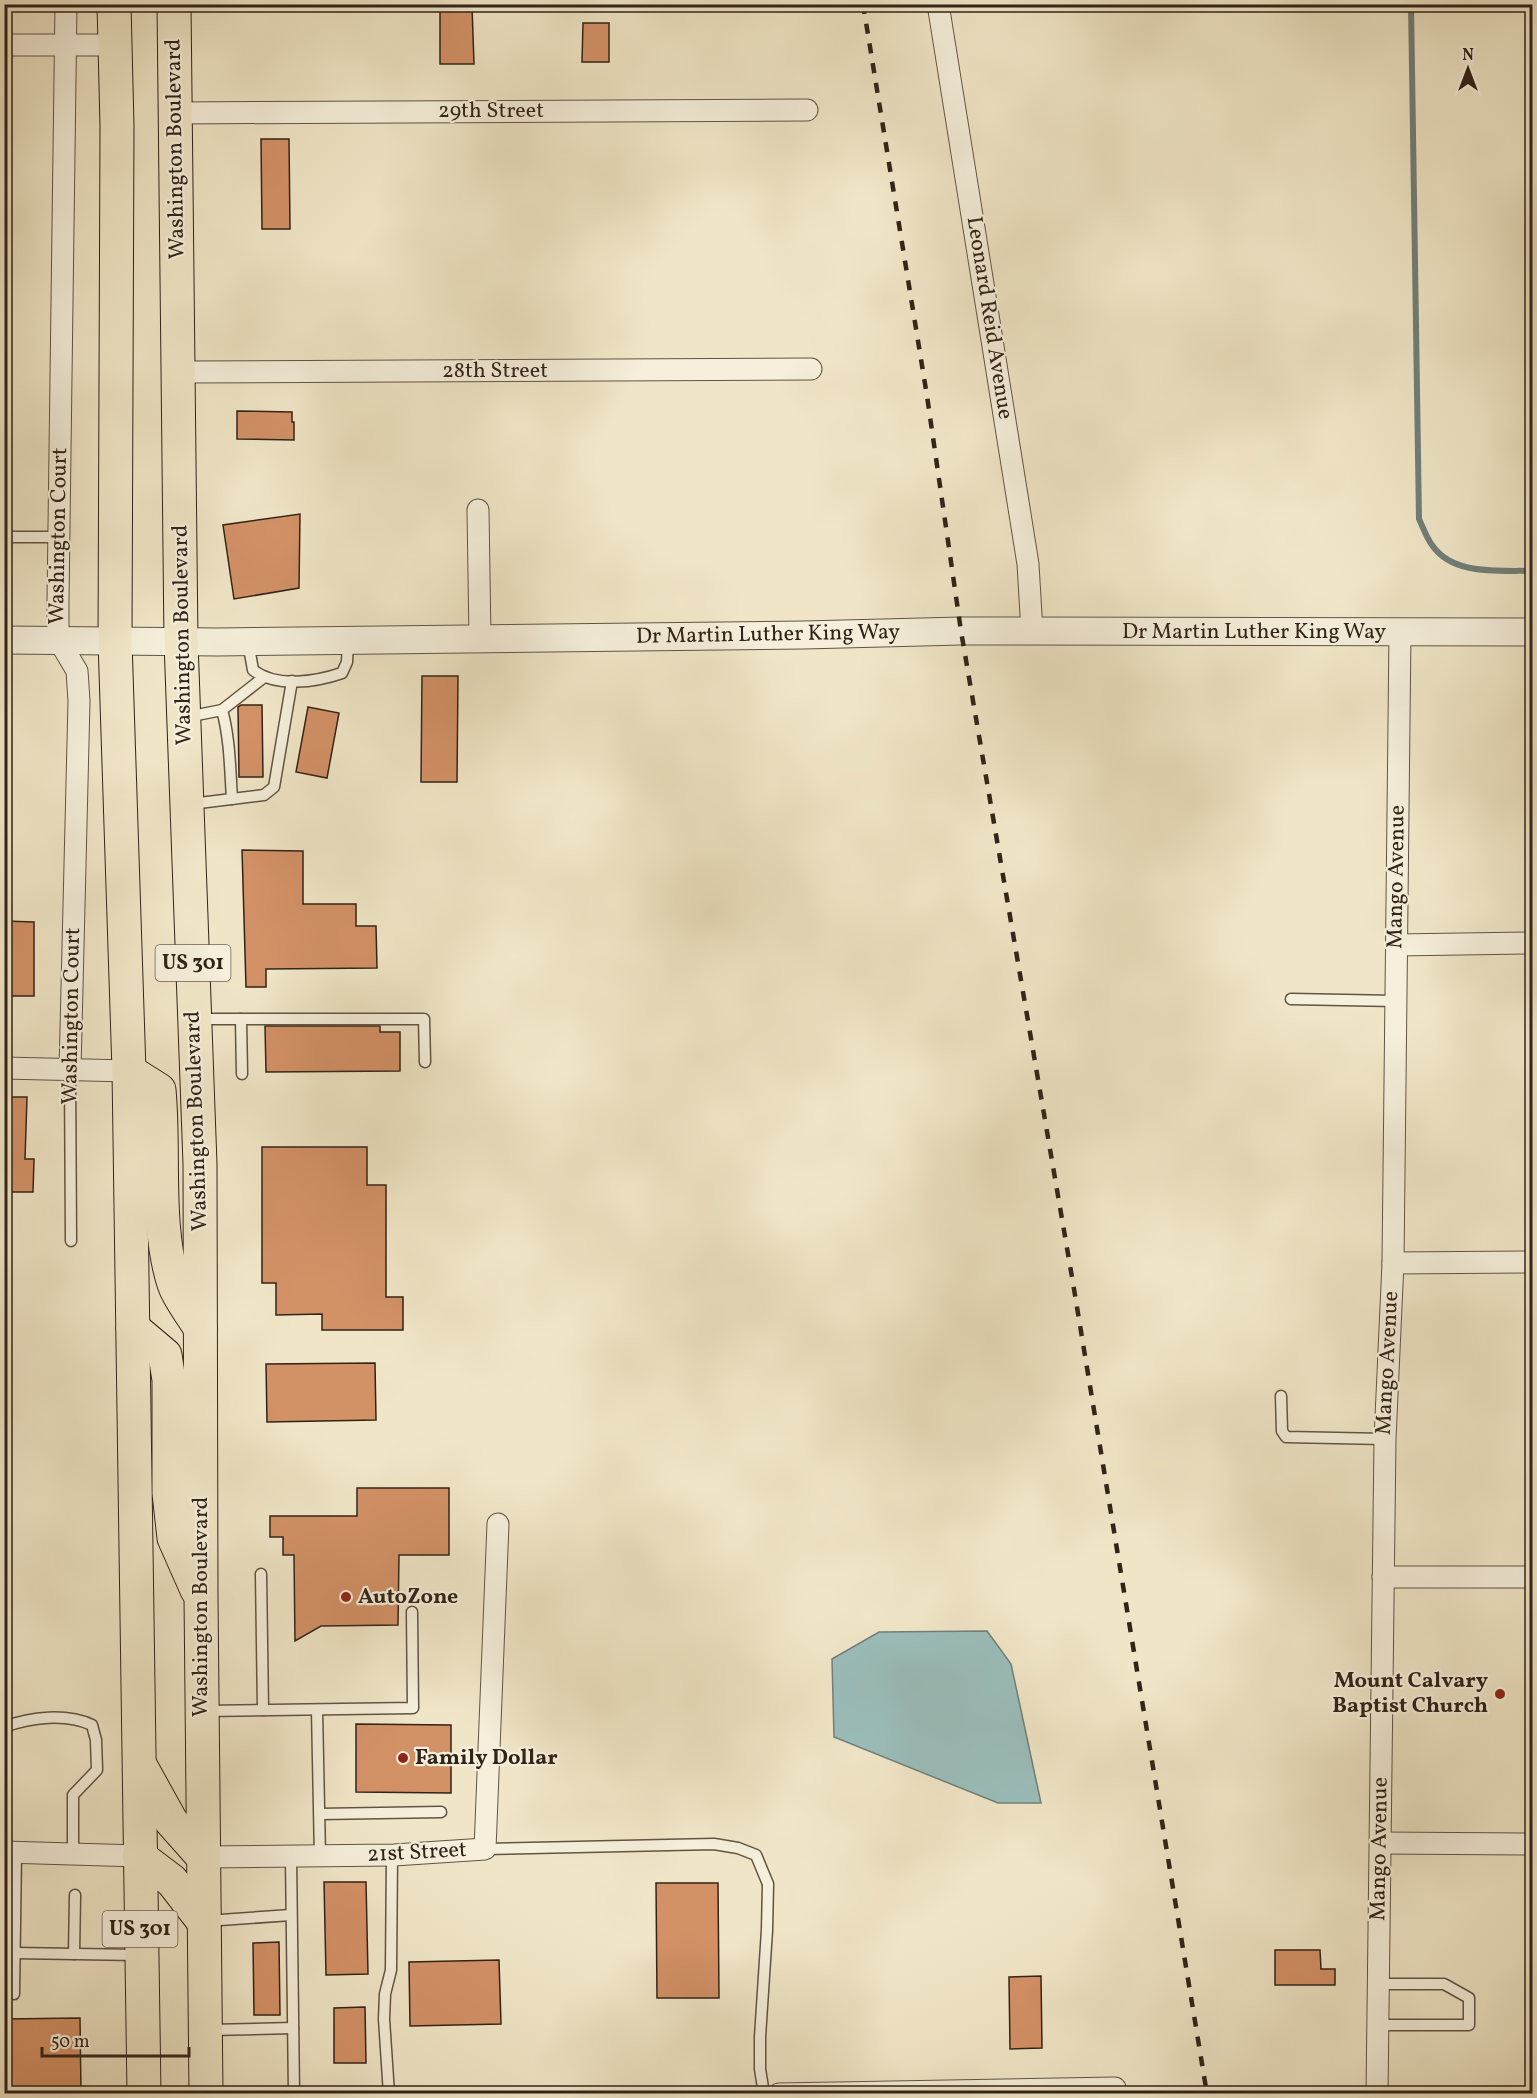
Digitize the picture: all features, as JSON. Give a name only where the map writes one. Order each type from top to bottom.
[{"type":"main road","name":"US 301","points":[[114,4],[117,126],[116,641],[129,1071],[144,2094]]},
{"type":"main road","name":"Washington Boulevard","points":[[174,4],[183,717],[200,1164],[203,1921],[206,2094]]},
{"type":"main road","points":[[129,1071],[159,1090],[165,1249],[175,1287],[200,1328]]},
{"type":"main road","points":[[133,1328],[165,1355],[170,1380],[170,1493],[174,1538],[182,1561],[201,1597]]},
{"type":"main road","points":[[139,1764],[171,1821],[203,1857]]},
{"type":"main road","points":[[139,1856],[172,1881],[203,1921]]},
{"type":"street","name":"Washington Court","points":[[66,4],[58,639],[78,671],[70,1070]]},
{"type":"street","name":"Leonard Reid Avenue","points":[[938,4],[1028,564],[1032,632]]},
{"type":"street","points":[[4,45],[115,45]]},
{"type":"street","name":"29th Street","points":[[175,112],[807,110]]},
{"type":"street","name":"28th Street","points":[[179,372],[812,369]]},
{"type":"street","points":[[478,510],[480,639]]},
{"type":"street","name":"Dr Martin Luther King Way","points":[[4,640],[248,642],[961,631],[1533,632]]},
{"type":"street","name":"Mango Avenue","points":[[1377,2094],[1384,1439],[1393,1263],[1400,632]]},
{"type":"street","points":[[1396,945],[1533,943]]},
{"type":"street","points":[[4,1068],[129,1071]]},
{"type":"street","points":[[1393,1263],[1533,1262]]},
{"type":"street","name":"21st Street","points":[[203,1857],[392,1855],[485,1849],[498,1524]]},
{"type":"street","points":[[1383,1577],[1533,1577]]},
{"type":"street","points":[[1381,1843],[1533,1844]]},
{"type":"street","points":[[10,1853],[139,1856]]},
{"type":"street","points":[[780,2094],[1115,2088]]},
{"type":"lane","points":[[4,537],[58,537]]},
{"type":"lane","points":[[248,642],[253,670],[263,678],[292,681],[325,679],[342,673],[347,662],[348,641]]},
{"type":"lane","points":[[183,717],[222,710],[263,678]]},
{"type":"lane","points":[[187,804],[264,795],[274,787],[292,681]]},
{"type":"lane","points":[[222,710],[230,750],[232,799]]},
{"type":"lane","points":[[1291,999],[1396,1001]]},
{"type":"lane","points":[[195,1019],[424,1019],[425,1062]]},
{"type":"lane","points":[[241,1019],[242,1074]]},
{"type":"lane","name":"Washington Court","points":[[70,1070],[71,1241]]},
{"type":"lane","points":[[1281,1396],[1282,1431],[1286,1437],[1384,1439]]},
{"type":"lane","points":[[261,1574],[263,1710]]},
{"type":"lane","points":[[202,1712],[413,1708],[412,1612]]},
{"type":"lane","points":[[317,1710],[320,1857]]},
{"type":"lane","points":[[4,1727],[24,1720],[77,1718],[92,1725],[96,1740],[97,1770],[73,1795],[73,1854]]},
{"type":"lane","points":[[320,1815],[441,1812]]},
{"type":"lane","points":[[485,1849],[714,1844],[738,1848],[756,1855],[768,1884],[760,2037],[760,2069],[764,2094]]},
{"type":"lane","points":[[10,1853],[15,1953],[14,1994]]},
{"type":"lane","points":[[389,2094],[384,2019],[391,1970],[392,1855]]},
{"type":"lane","points":[[291,1857],[294,2094]]},
{"type":"lane","points":[[74,1954],[75,1895]]},
{"type":"lane","points":[[203,1921],[291,1915]]},
{"type":"lane","points":[[15,1953],[141,1955]]},
{"type":"lane","points":[[1378,1984],[1444,1984],[1469,1998],[1469,2025],[1378,2025]]},
{"type":"lane","points":[[206,2030],[293,2028]]},
{"type":"water","points":[[987,1631],[1011,1664],[1041,1803],[998,1803],[834,1737],[832,1659],[879,1632]]},
{"type":"building","points":[[472,6],[474,64],[440,64],[440,7]]},
{"type":"building","points":[[583,23],[609,23],[609,62],[582,62]]},
{"type":"building","points":[[261,139],[289,139],[290,229],[262,229]]},
{"type":"building","points":[[237,411],[292,412],[294,440],[237,439]]},
{"type":"building","points":[[300,514],[299,588],[234,599],[223,525]]},
{"type":"building","points":[[422,676],[458,676],[457,782],[421,782]]},
{"type":"building","points":[[262,705],[263,777],[239,777],[238,707]]},
{"type":"building","points":[[308,707],[339,713],[327,778],[296,772]]},
{"type":"building","points":[[242,850],[303,851],[303,904],[356,904],[356,926],[376,926],[377,968],[266,969],[266,987],[246,987]]},
{"type":"building","points":[[4,921],[34,922],[34,996],[4,996]]},
{"type":"building","points":[[265,1026],[380,1026],[380,1032],[400,1032],[400,1071],[266,1072]]},
{"type":"building","points":[[4,1097],[27,1097],[25,1159],[34,1159],[33,1192],[4,1192]]},
{"type":"building","points":[[262,1147],[367,1147],[367,1185],[386,1185],[386,1297],[403,1297],[403,1330],[322,1330],[322,1314],[276,1315],[276,1283],[262,1283]]},
{"type":"building","points":[[375,1363],[376,1420],[267,1422],[266,1364]]},
{"type":"building","points":[[357,1488],[449,1488],[449,1555],[399,1555],[398,1625],[321,1626],[295,1641],[294,1555],[283,1555],[283,1537],[270,1537],[270,1516],[357,1516]]},
{"type":"building","name":"Family Dollar","points":[[356,1724],[451,1725],[451,1793],[356,1792]]},
{"type":"building","points":[[324,1882],[366,1882],[368,1974],[326,1975]]},
{"type":"building","points":[[656,1883],[718,1883],[719,1998],[657,1998]]},
{"type":"building","points":[[279,1942],[280,2015],[254,2015],[253,1943]]},
{"type":"building","points":[[1275,1950],[1320,1950],[1321,1969],[1335,1969],[1335,1985],[1275,1985]]},
{"type":"building","points":[[499,1960],[501,2024],[410,2026],[409,1962]]},
{"type":"building","points":[[1041,1976],[1042,2048],[1010,2049],[1009,1977]]},
{"type":"building","points":[[365,2007],[366,2063],[334,2063],[334,2008]]},
{"type":"building","points":[[80,2018],[81,2094],[4,2094],[4,2019]]},
{"type":"waterway","points":[[1411,4],[1419,519],[1432,545],[1452,562],[1464,567],[1491,571],[1532,571]]},
{"type":"railway","points":[[863,4],[927,396],[961,631],[1073,1283],[1207,2094]]},
{"type":"place","name":"AutoZone","points":[[346,1597]]},
{"type":"place","name":"Mount Calvary Baptist Church","points":[[1500,1694]]},
{"type":"place","name":"Family Dollar","points":[[403,1758]]}]
